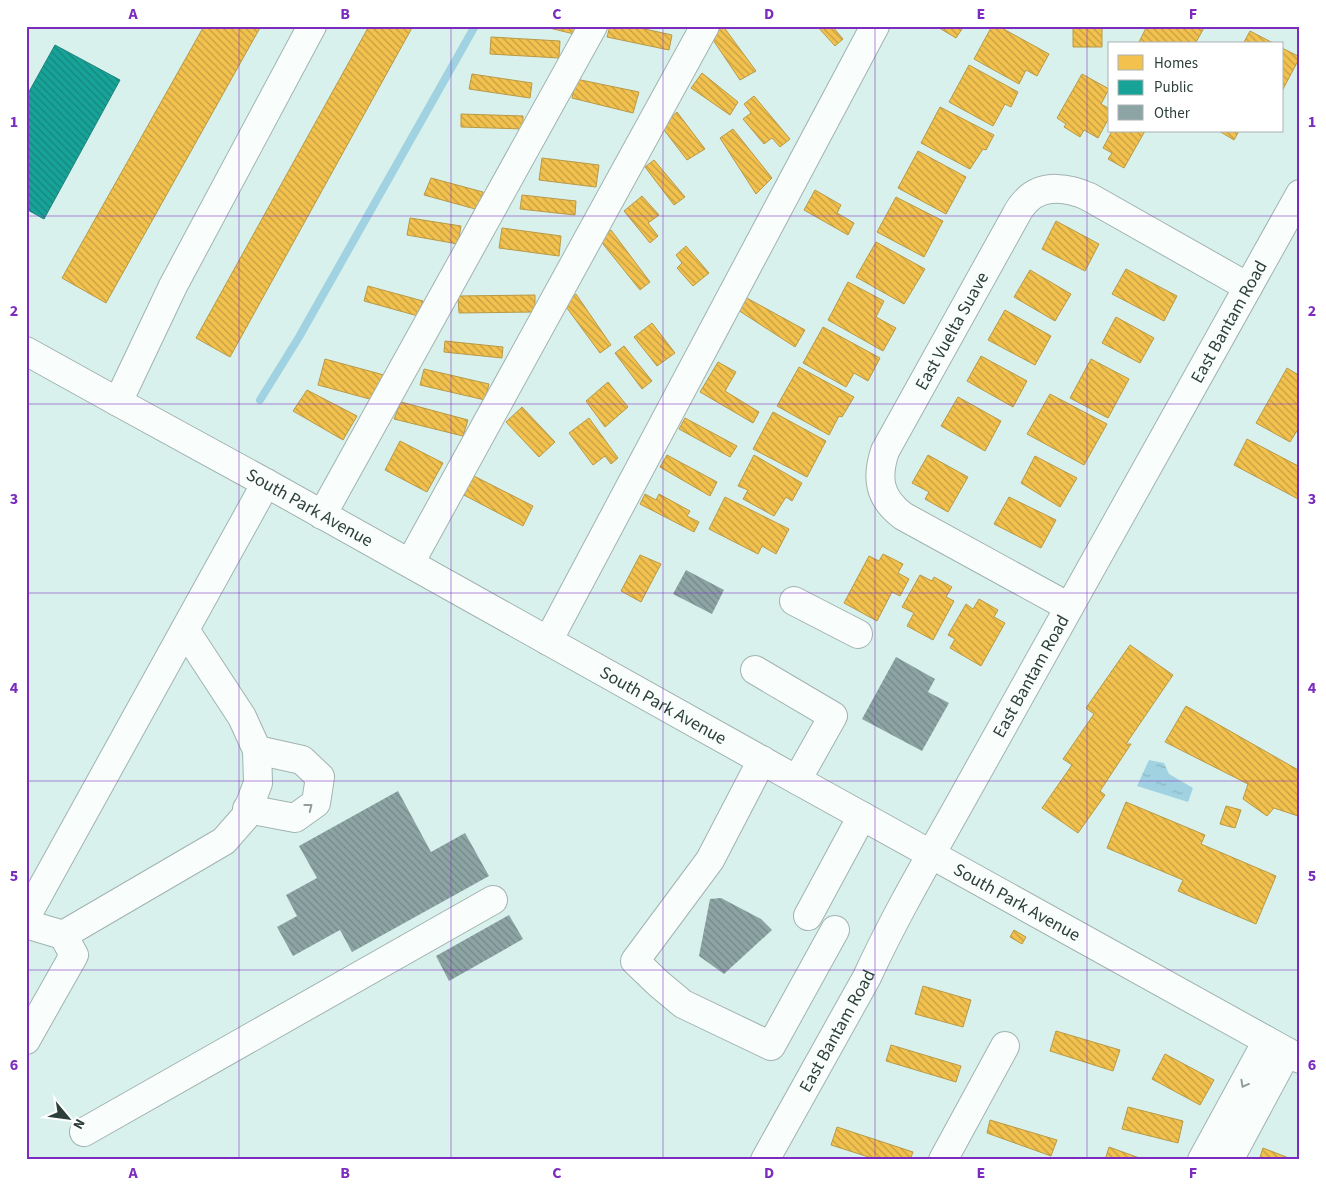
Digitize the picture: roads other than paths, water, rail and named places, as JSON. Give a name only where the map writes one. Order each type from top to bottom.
[{"type":"street","points":[[118,402],[173,286],[312,26]]},
{"type":"street","points":[[322,515],[593,26]]},
{"type":"street","points":[[410,563],[705,26]]},
{"type":"street","points":[[548,641],[875,26]]},
{"type":"street","name":"East Vuelta Suave","points":[[1069,607],[902,516],[887,499],[873,488],[879,478],[880,464],[885,451],[1015,217],[1027,200],[1043,190],[1044,181],[1089,197],[1248,287]]},
{"type":"street","name":"East Bantam Road","points":[[765,1160],[867,977],[877,954],[931,854],[1300,194]]},
{"type":"street","name":"South Park Avenue","points":[[26,351],[1285,1051]]},
{"type":"street","points":[[26,917],[266,483]]},
{"type":"street","points":[[794,601],[858,634]]},
{"type":"street","points":[[63,935],[224,841],[245,817],[258,782],[258,750],[242,717],[185,630]]},
{"type":"street","points":[[755,670],[833,716],[797,780]]},
{"type":"street","points":[[247,809],[295,818],[316,803],[320,777],[302,760],[258,750]]},
{"type":"street","points":[[762,760],[710,860],[635,961],[682,1004],[771,1046],[835,930]]},
{"type":"street","points":[[808,916],[862,816]]},
{"type":"street","points":[[84,1132],[493,900]]},
{"type":"street","points":[[26,924],[63,935],[74,955],[26,1040]]},
{"type":"street","points":[[944,1160],[1005,1046]]},
{"type":"street","points":[[1202,1160],[1285,1051]]},
{"type":"street","points":[[1229,1160],[1285,1051]]},
{"type":"water","points":[[1149,760],[1164,763],[1169,774],[1193,788],[1188,802],[1137,786]]},
{"type":"waterway","points":[[260,400],[299,337],[475,26]]}]
